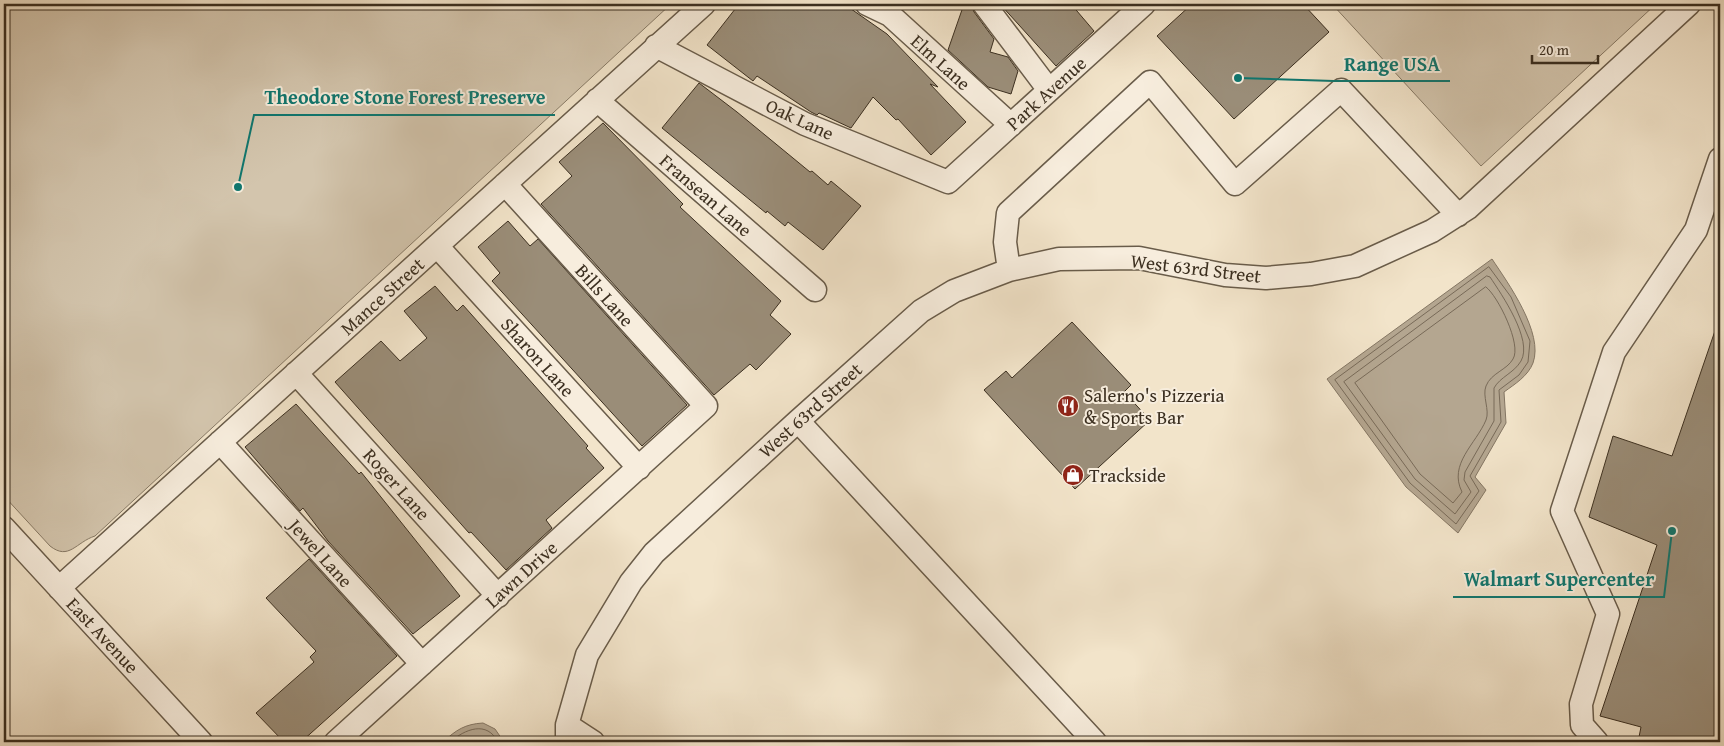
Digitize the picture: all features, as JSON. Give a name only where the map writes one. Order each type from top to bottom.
[{"type":"street","name":"Mance Street","points":[[60,588],[704,4]]},
{"type":"street","name":"Elm Lane","points":[[867,4],[890,15],[1011,125]]},
{"type":"street","points":[[984,4],[1049,90]]},
{"type":"street","name":"Park Avenue","points":[[948,182],[1144,4]]},
{"type":"street","name":"West 63rd Street","points":[[567,734],[586,655],[631,582],[654,553],[921,311],[954,291],[1009,270],[1059,259],[1139,258],[1225,274],[1266,278],[1311,274],[1355,266],[1432,232],[1476,201],[1688,4]]},
{"type":"street","name":"Oak Lane","points":[[656,46],[806,124],[948,182]]},
{"type":"street","points":[[1009,270],[1005,242],[1008,213],[1150,82],[1235,184],[1341,90],[1458,215]]},
{"type":"street","name":"Fransean Lane","points":[[597,100],[815,290]]},
{"type":"street","points":[[1597,742],[1582,725],[1581,704],[1608,614],[1562,511],[1614,352],[1696,230],[1720,159]]},
{"type":"street","name":"Bills Lane","points":[[505,184],[706,406]]},
{"type":"street","name":"Sharon Lane","points":[[437,246],[639,468]]},
{"type":"street","name":"Roger Lane","points":[[296,374],[498,596]]},
{"type":"street","name":"Lawn Drive","points":[[336,742],[706,406]]},
{"type":"street","points":[[798,421],[1095,742]]},
{"type":"street","name":"Jewel Lane","points":[[220,442],[422,664]]},
{"type":"street","name":"East Avenue","points":[[4,528],[202,742]]},
{"type":"street","points":[[567,734],[593,742]]},
{"type":"shaded area","points":[[4,4],[671,4],[95,536],[68,551],[62,552],[50,546],[4,496]]},
{"type":"shaded area","points":[[1332,4],[1656,4],[1481,166]]},
{"type":"water","points":[[1492,259],[1523,309],[1533,337],[1535,351],[1533,363],[1528,372],[1504,392],[1506,423],[1475,477],[1486,490],[1458,533],[1406,487],[1327,379]]},
{"type":"water","points":[[483,723],[495,729],[504,742],[443,742],[461,728]]},
{"type":"building","points":[[739,4],[844,4],[887,34],[938,87],[930,84],[966,122],[931,155],[898,119],[896,120],[873,97],[851,128],[819,113],[817,115],[811,112],[757,76],[753,81],[707,45]]},
{"type":"building","points":[[964,4],[971,4],[974,12],[994,39],[990,52],[1008,57],[1018,71],[1011,94],[988,87],[948,50]]},
{"type":"building","points":[[1000,4],[1071,4],[1094,31],[1056,66]]},
{"type":"building","points":[[1192,4],[1303,4],[1329,32],[1234,119],[1157,36]]},
{"type":"building","points":[[699,83],[810,172],[812,171],[828,185],[831,181],[861,206],[823,250],[788,222],[785,226],[767,211],[766,213],[662,128]]},
{"type":"building","points":[[603,123],[683,204],[680,207],[781,301],[770,315],[791,334],[756,370],[750,364],[714,395],[541,204],[572,176],[559,162]]},
{"type":"building","points":[[508,221],[530,246],[538,239],[687,405],[642,446],[492,281],[500,273],[478,247]]},
{"type":"building","points":[[435,286],[457,311],[463,305],[588,446],[586,448],[604,468],[546,520],[552,528],[506,570],[471,532],[469,533],[335,382],[381,341],[400,361],[427,338],[404,311]]},
{"type":"building","name":"Salerno's Pizzeria & Sports Bar","points":[[1072,322],[1131,385],[1124,392],[1150,420],[1075,489],[984,390],[1006,371],[1012,378]]},
{"type":"building","points":[[1717,325],[1720,325],[1720,742],[1638,742],[1641,727],[1600,716],[1657,545],[1589,517],[1613,436],[1672,456]]},
{"type":"building","points":[[296,404],[359,474],[361,472],[460,596],[413,634],[328,541],[303,508],[300,511],[245,447]]},
{"type":"building","points":[[309,559],[397,656],[301,742],[284,742],[256,713],[314,662],[310,657],[316,651],[266,598]]},
{"type":"place","name":"Range USA","points":[[1238,78]]},
{"type":"place","name":"Theodore Stone Forest Preserve","points":[[238,187]]},
{"type":"place","name":"Salerno's Pizzeria & Sports Bar","points":[[1068,406]]},
{"type":"place","name":"Trackside","points":[[1073,475]]},
{"type":"place","name":"Walmart Supercenter","points":[[1672,531]]}]
